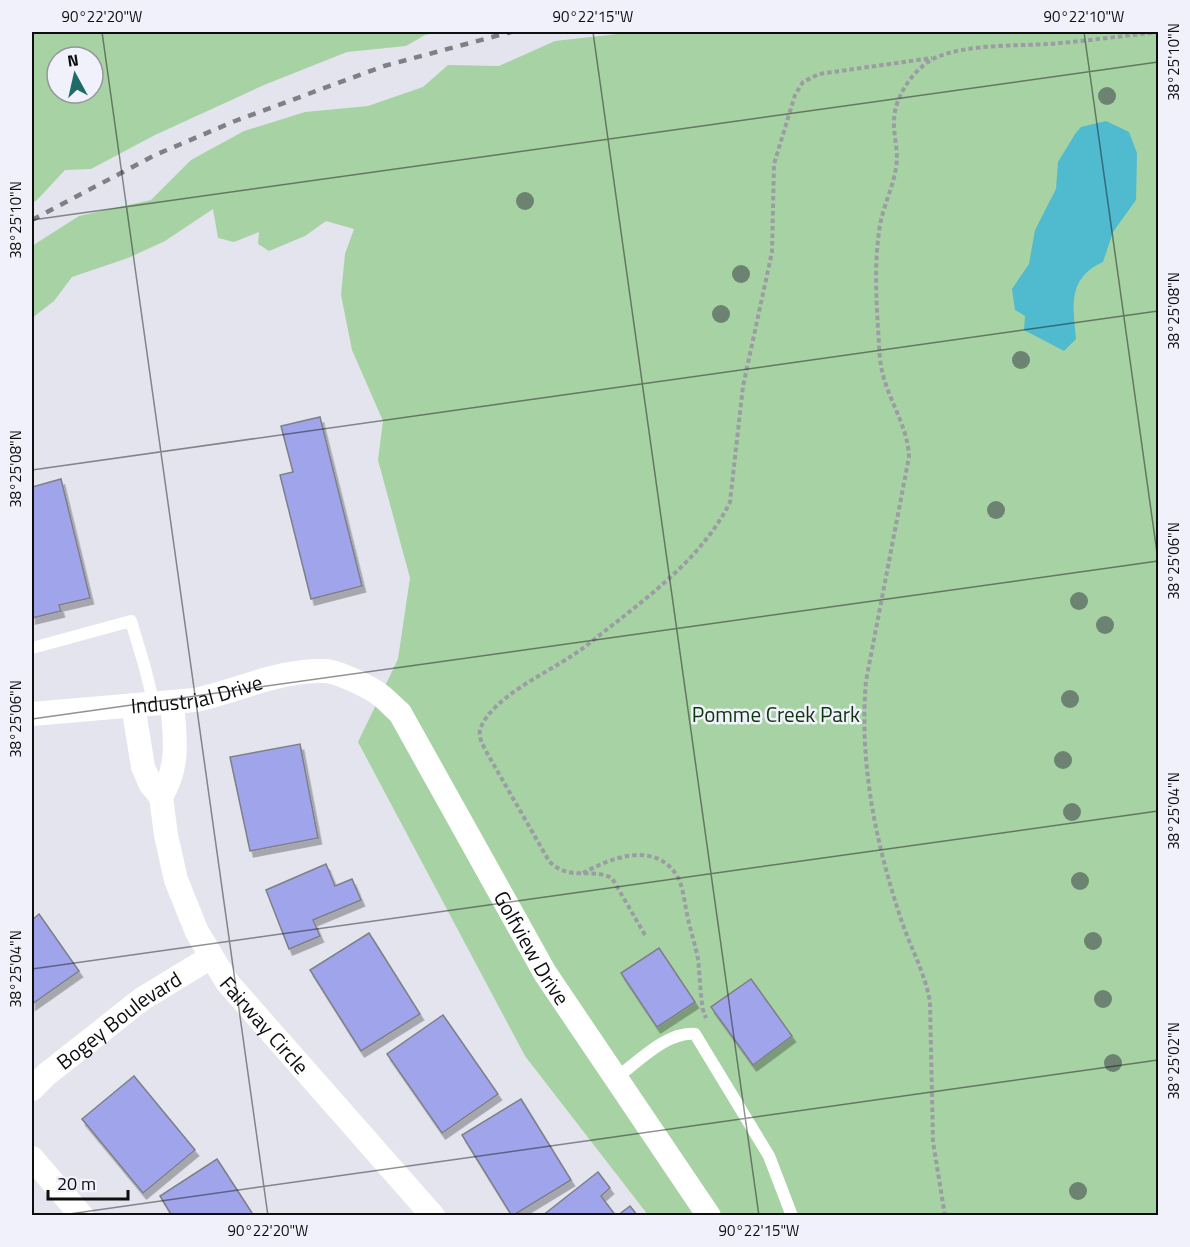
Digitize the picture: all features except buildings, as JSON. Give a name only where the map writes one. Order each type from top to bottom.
[{"type":"street","name":"Industrial Drive","points":[[32,714],[195,700],[221,695],[262,680],[293,673],[327,670],[357,683]]},
{"type":"street","name":"Golfview Drive","points":[[357,683],[377,692],[400,713],[545,973],[709,1215]]},
{"type":"street","name":"Fairway Circle","points":[[153,704],[176,750],[170,781],[161,797]]},
{"type":"street","name":"Fairway Circle","points":[[153,704],[140,754],[150,783],[161,797],[166,835],[176,880],[186,907],[211,957],[227,981],[434,1215]]},
{"type":"street","points":[[140,754],[176,750]]},
{"type":"street","name":"Bogey Boulevard","points":[[32,1089],[142,999],[211,957]]},
{"type":"street","points":[[32,1158],[82,1215]]},
{"type":"lane","points":[[32,648],[131,621],[153,704]]},
{"type":"lane","points":[[616,1078],[669,1039],[685,1033],[695,1034],[768,1156],[792,1215]]},
{"type":"path","points":[[645,935],[612,878],[596,873],[564,872],[549,861],[486,753],[479,737],[480,728],[507,697],[571,657],[656,590],[697,549],[724,514],[730,502],[743,386],[771,258],[774,164],[799,88],[810,76],[935,58],[958,52],[1158,32]]},
{"type":"path","points":[[935,58],[922,66],[913,76],[898,100],[892,128],[897,156],[896,167],[881,220],[877,249],[876,279],[881,366],[886,387],[906,439],[909,457],[867,681],[864,717],[868,776],[881,845],[899,915],[928,988],[933,1142],[945,1215]]},
{"type":"path","points":[[580,874],[614,860],[642,854],[654,856],[672,869],[684,895],[698,959],[703,1010],[708,1022]]},
{"type":"green space","points":[[32,32],[439,32],[425,35],[406,46],[347,52],[264,85],[155,135],[91,169],[65,170],[32,203]]},
{"type":"green space","name":"Pomme Creek Park","points":[[635,32],[1158,32],[1158,1215],[648,1215],[525,1056],[358,742],[398,659],[410,578],[378,460],[383,421],[352,350],[341,295],[345,254],[354,229],[326,221],[305,236],[269,251],[258,244],[259,232],[234,242],[218,238],[213,209],[165,241],[128,258],[72,277],[54,301],[32,318],[32,246],[79,216],[151,200],[191,160],[244,131],[305,112],[368,106],[423,87],[448,65],[499,66],[555,41]]},
{"type":"water","points":[[1106,121],[1129,132],[1137,153],[1136,200],[1113,232],[1103,262],[1083,276],[1078,285],[1074,304],[1076,339],[1064,351],[1024,330],[1025,316],[1015,310],[1012,289],[1029,264],[1035,230],[1056,189],[1058,162],[1081,127]]},
{"type":"railway","points":[[32,220],[155,155],[235,121],[384,66],[511,32]]}]
